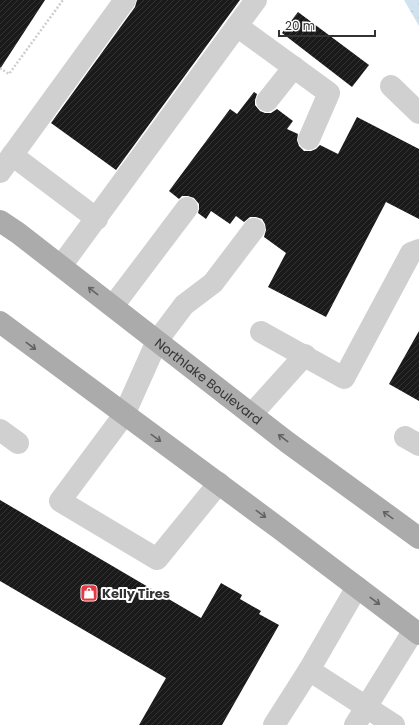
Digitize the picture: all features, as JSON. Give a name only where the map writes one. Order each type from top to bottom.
[{"type":"main road","name":"Northlake Boulevard","points":[[0,222],[18,233],[252,414],[418,533]]},
{"type":"main road","points":[[0,322],[416,632]]},
{"type":"lane","points":[[0,172],[125,0]]},
{"type":"lane","points":[[61,266],[97,219],[256,0]]},
{"type":"lane","points":[[237,26],[329,93],[309,139]]},
{"type":"lane","points":[[266,101],[294,67]]},
{"type":"lane","points":[[391,86],[419,113]]},
{"type":"lane","points":[[12,155],[97,219]]},
{"type":"lane","points":[[113,306],[188,208]]},
{"type":"lane","points":[[219,484],[157,559],[60,500],[124,415],[157,341],[184,305],[213,282],[254,229]]},
{"type":"lane","points":[[261,332],[305,355],[344,378],[411,253],[419,250]]},
{"type":"lane","points":[[252,414],[305,355]]},
{"type":"lane","points":[[0,430],[18,443]]},
{"type":"lane","points":[[274,725],[357,587]]},
{"type":"lane","points":[[361,716],[416,632]]},
{"type":"lane","points":[[308,670],[361,716],[394,725]]},
{"type":"path","points":[[0,68],[9,74],[63,0]]},
{"type":"water","points":[[404,0],[419,0],[419,26]]},
{"type":"building","points":[[0,0],[45,0],[0,69]]},
{"type":"building","points":[[137,0],[240,0],[116,170],[51,123],[135,7]]},
{"type":"building","points":[[298,12],[369,65],[352,87],[282,33]]},
{"type":"building","points":[[254,92],[257,94],[255,105],[260,111],[271,113],[277,109],[293,121],[287,129],[298,134],[297,140],[299,146],[304,151],[311,151],[320,145],[338,154],[357,117],[419,149],[419,219],[386,202],[326,317],[268,287],[286,253],[264,237],[266,230],[262,219],[250,217],[244,222],[236,216],[230,224],[211,211],[206,219],[198,213],[199,204],[194,198],[182,196],[179,199],[169,191],[230,109],[237,114]]},
{"type":"building","points":[[419,331],[419,401],[389,384]]},
{"type":"building","points":[[0,500],[201,618],[221,583],[242,595],[240,599],[261,611],[259,614],[279,625],[222,725],[139,725],[166,678],[0,581]]},
{"type":"place","name":"Kelly Tires","points":[[89,593]]}]
